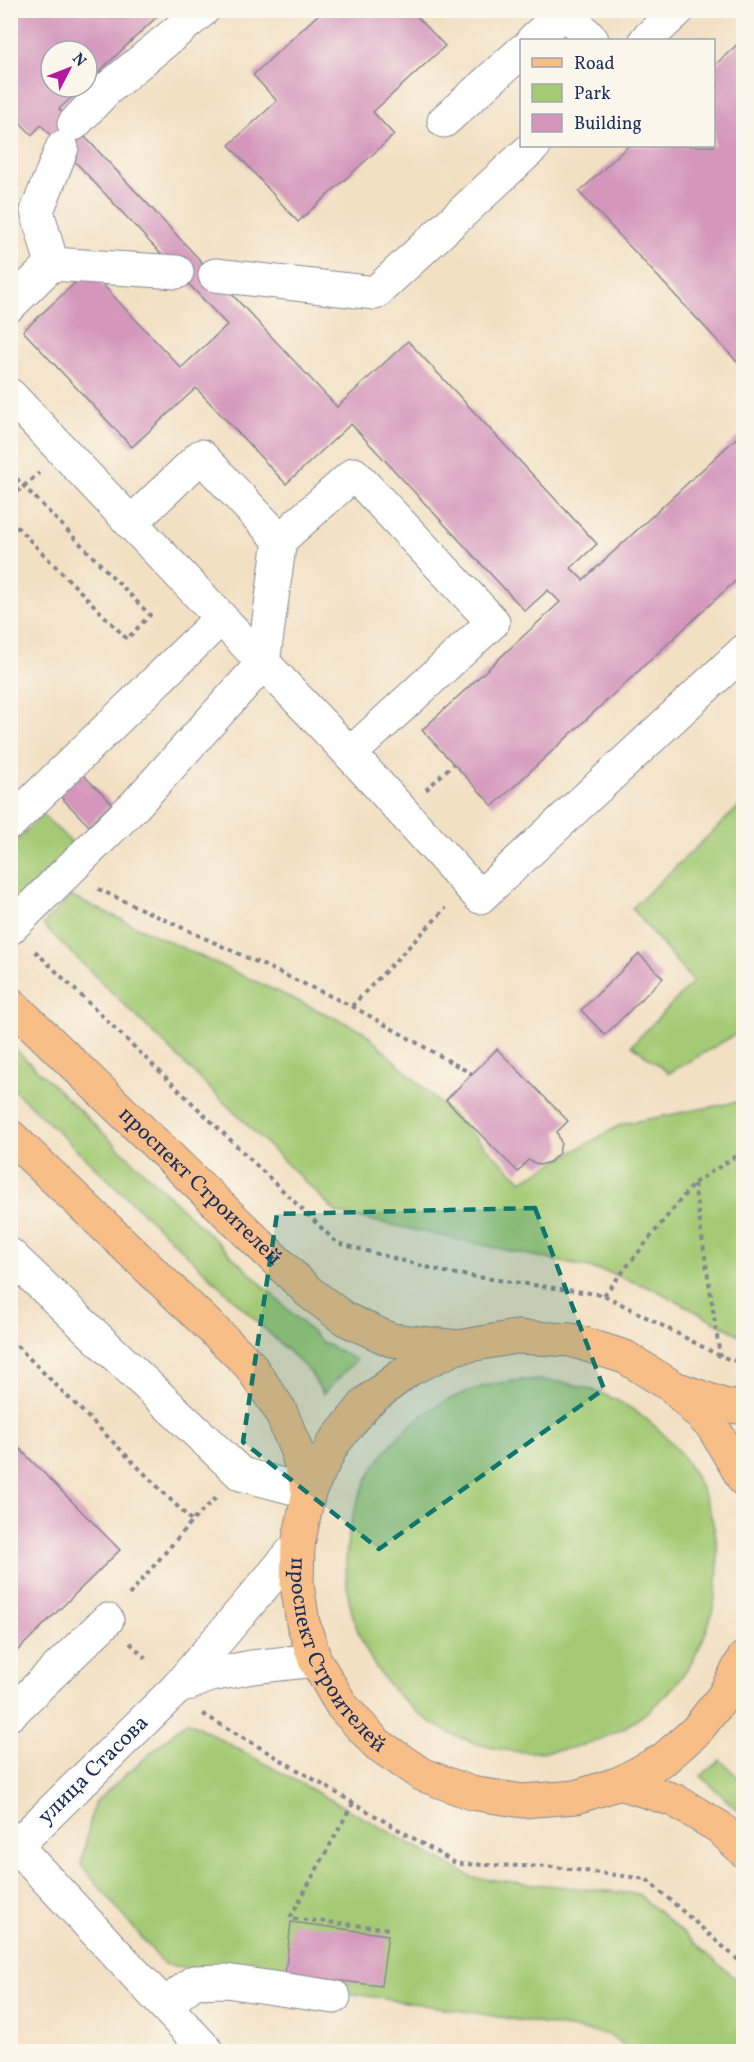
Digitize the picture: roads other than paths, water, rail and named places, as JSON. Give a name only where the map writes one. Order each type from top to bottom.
[{"type":"main road","name":"проспект Строителей","points":[[10,1003],[309,1292],[345,1319],[391,1340],[459,1347],[514,1337],[571,1340],[625,1357],[673,1387],[713,1427],[744,1480]]},
{"type":"main road","name":"проспект Строителей","points":[[10,1136],[249,1364],[280,1410],[297,1452],[309,1492],[298,1545],[297,1584],[303,1623],[315,1660],[342,1706],[377,1744],[421,1774],[471,1794],[523,1801],[576,1797],[620,1783],[664,1759],[696,1731],[723,1697],[744,1658]]},
{"type":"main road","points":[[309,1492],[333,1444],[367,1402],[410,1369],[459,1347]]},
{"type":"main road","points":[[673,1387],[723,1405],[744,1408]]},
{"type":"main road","points":[[620,1783],[674,1800],[719,1827],[744,1851]]},
{"type":"street","points":[[52,264],[37,211],[68,136],[106,90],[203,10]]},
{"type":"street","points":[[647,39],[678,10]]},
{"type":"street","points":[[534,39],[566,11],[591,39]]},
{"type":"street","points":[[444,121],[520,53]]},
{"type":"street","points":[[215,275],[375,293],[533,147]]},
{"type":"street","points":[[10,306],[52,264],[177,272]]},
{"type":"street","points":[[10,395],[350,754],[480,897],[744,651]]},
{"type":"street","points":[[130,523],[201,456],[280,540]]},
{"type":"street","points":[[19,936],[65,873],[136,804],[263,663],[280,540],[354,474],[493,621],[350,754]]},
{"type":"street","points":[[10,823],[221,618]]},
{"type":"street","points":[[10,1255],[241,1474],[309,1492]]},
{"type":"street","name":"улица Стасова","points":[[13,1849],[177,1688],[298,1545]]},
{"type":"street","points":[[10,1714],[107,1620]]},
{"type":"street","name":"улица Стасова","points":[[177,1688],[231,1671],[315,1660]]},
{"type":"street","points":[[13,1849],[208,2052]]},
{"type":"street","points":[[165,2005],[194,1982],[226,1981],[334,1997]]}]
